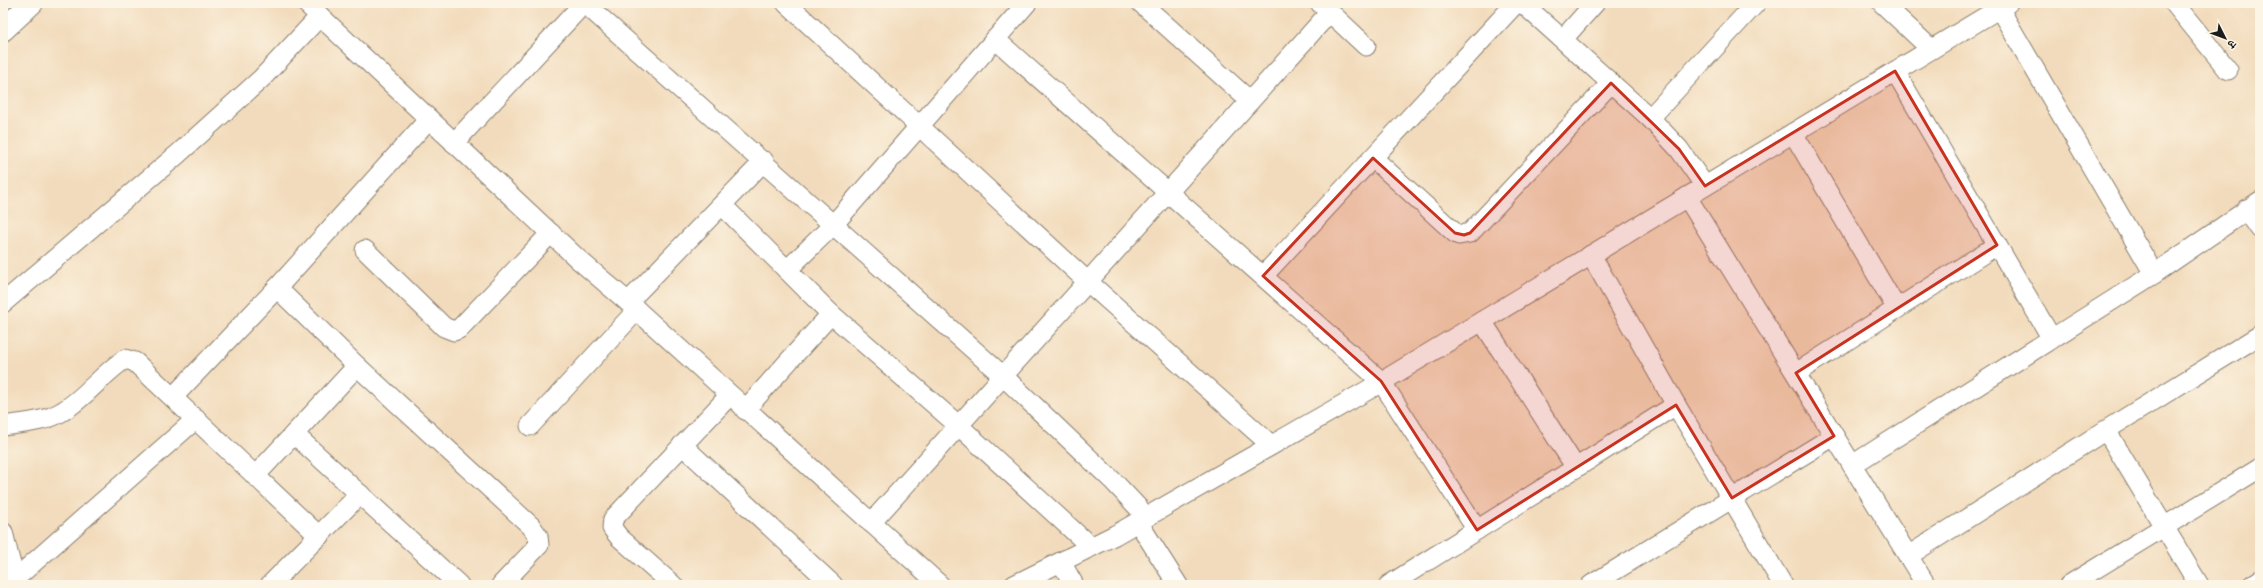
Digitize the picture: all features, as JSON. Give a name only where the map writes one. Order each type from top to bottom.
[{"type":"main road","points":[[3,30],[32,3]]},
{"type":"street","points":[[306,3],[551,233],[729,396],[940,585]]},
{"type":"street","points":[[454,143],[584,3],[1003,376],[1114,482],[1143,520],[1178,585]]},
{"type":"street","points":[[786,3],[1088,282],[1271,446]]},
{"type":"street","points":[[787,270],[833,224],[1027,3]]},
{"type":"street","points":[[1140,3],[1250,101]]},
{"type":"street","points":[[1263,276],[1516,3]]},
{"type":"street","points":[[1522,3],[1650,118],[1679,149],[1704,186]]},
{"type":"street","points":[[1563,39],[1595,3]]},
{"type":"street","points":[[1650,118],[1756,3]]},
{"type":"street","points":[[1882,3],[1931,49]]},
{"type":"street","points":[[2174,3],[2228,70]]},
{"type":"street","points":[[1014,585],[1143,520],[1271,446],[1482,321],[2004,6],[2154,274]]},
{"type":"street","points":[[871,523],[1250,101],[1325,8],[1366,46]]},
{"type":"street","points":[[3,303],[178,154],[256,83],[320,16]]},
{"type":"street","points":[[995,40],[1381,381],[1478,530]]},
{"type":"street","points":[[1895,71],[2052,339]]},
{"type":"street","points":[[1373,158],[1455,234],[1464,235],[1470,233],[1611,83]]},
{"type":"street","points":[[173,397],[277,288],[429,119]]},
{"type":"street","points":[[1793,133],[1897,309]]},
{"type":"street","points":[[530,426],[632,306],[722,205],[764,162]]},
{"type":"street","points":[[1687,197],[1926,585]]},
{"type":"street","points":[[722,205],[831,314],[959,426],[1091,547]]},
{"type":"street","points":[[1852,465],[2154,274],[2253,205],[2260,229]]},
{"type":"street","points":[[365,250],[444,327],[454,331],[459,329],[551,233]]},
{"type":"street","points":[[1796,373],[1997,245]]},
{"type":"street","points":[[1591,255],[1676,405],[1784,585]]},
{"type":"street","points":[[277,288],[357,366],[531,526],[538,536],[539,545],[501,585]]},
{"type":"street","points":[[745,410],[831,314]]},
{"type":"street","points":[[1482,321],[1576,468]]},
{"type":"street","points":[[1908,556],[2106,430],[2260,335]]},
{"type":"street","points":[[3,426],[44,419],[62,412],[105,373],[125,360],[135,362],[319,536]]},
{"type":"street","points":[[255,476],[357,366]]},
{"type":"street","points":[[673,585],[619,537],[612,528],[613,519],[729,396]]},
{"type":"street","points":[[1389,585],[1676,405]]},
{"type":"street","points":[[3,532],[15,582],[196,419]]},
{"type":"street","points":[[2106,430],[2165,526],[2199,585]]},
{"type":"street","points":[[294,434],[459,585]]},
{"type":"street","points":[[1590,585],[1834,436]]},
{"type":"street","points":[[682,445],[833,585]]},
{"type":"street","points":[[2069,585],[2260,468]]},
{"type":"street","points":[[279,582],[319,536],[360,494]]},
{"type":"street","points":[[1061,562],[1074,585]]},
{"type":"street","points":[[2252,585],[2260,580]]},
{"type":"highlighted area","points":[[1895,71],[1997,245],[1796,373],[1834,436],[1732,498],[1676,405],[1477,530],[1381,381],[1263,276],[1373,158],[1455,233],[1464,235],[1470,233],[1611,83],[1679,149],[1705,186]]}]
